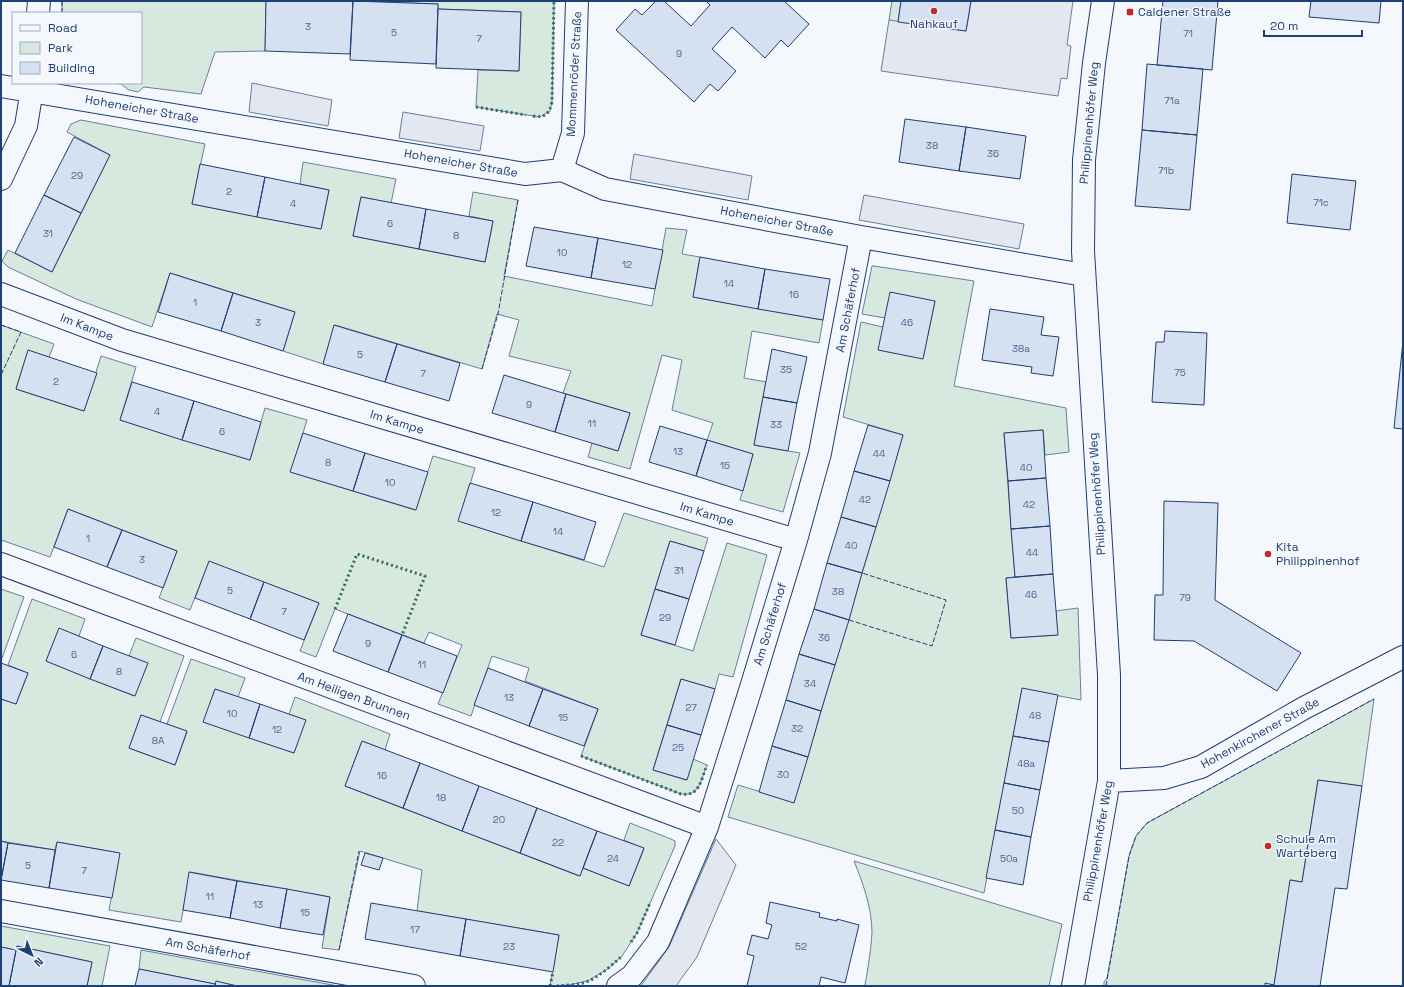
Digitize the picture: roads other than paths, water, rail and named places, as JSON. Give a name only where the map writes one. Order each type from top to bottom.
[{"type":"street","points":[[38,12],[39,1]]},
{"type":"street","name":"Mommenröder Straße","points":[[562,170],[573,133],[577,1]]},
{"type":"street","name":"Philippinenhöfer Weg","points":[[1073,986],[1109,781],[1109,675],[1084,275],[1084,160],[1094,63],[1103,1]]},
{"type":"street","name":"Hoheneicher Straße","points":[[1,86],[33,87],[525,174],[562,170],[605,189],[861,237],[1084,275]]},
{"type":"street","points":[[1,179],[26,126],[33,87]]},
{"type":"street","name":"Am Schäferhof","points":[[618,986],[632,976],[658,942],[707,827],[796,540],[820,454],[861,237]]},
{"type":"street","name":"Im Kampe","points":[[1,294],[122,340],[796,540]]},
{"type":"street","name":"Am Heiligen Brunnen","points":[[1,564],[707,827]]},
{"type":"street","name":"Hohenkirchener Straße","points":[[1109,781],[1164,778],[1201,767],[1304,708],[1403,657]]},
{"type":"street","name":"Am Schäferhof","points":[[1,911],[414,986]]},
{"type":"place","name":"Nahkauf","points":[[934,11]]},
{"type":"place","name":"Caldener Straße","points":[[1130,12]]},
{"type":"place","name":"Kita Philippinenhof","points":[[1268,554]]},
{"type":"place","name":"Schule Am Warteberg","points":[[1268,846]]}]
